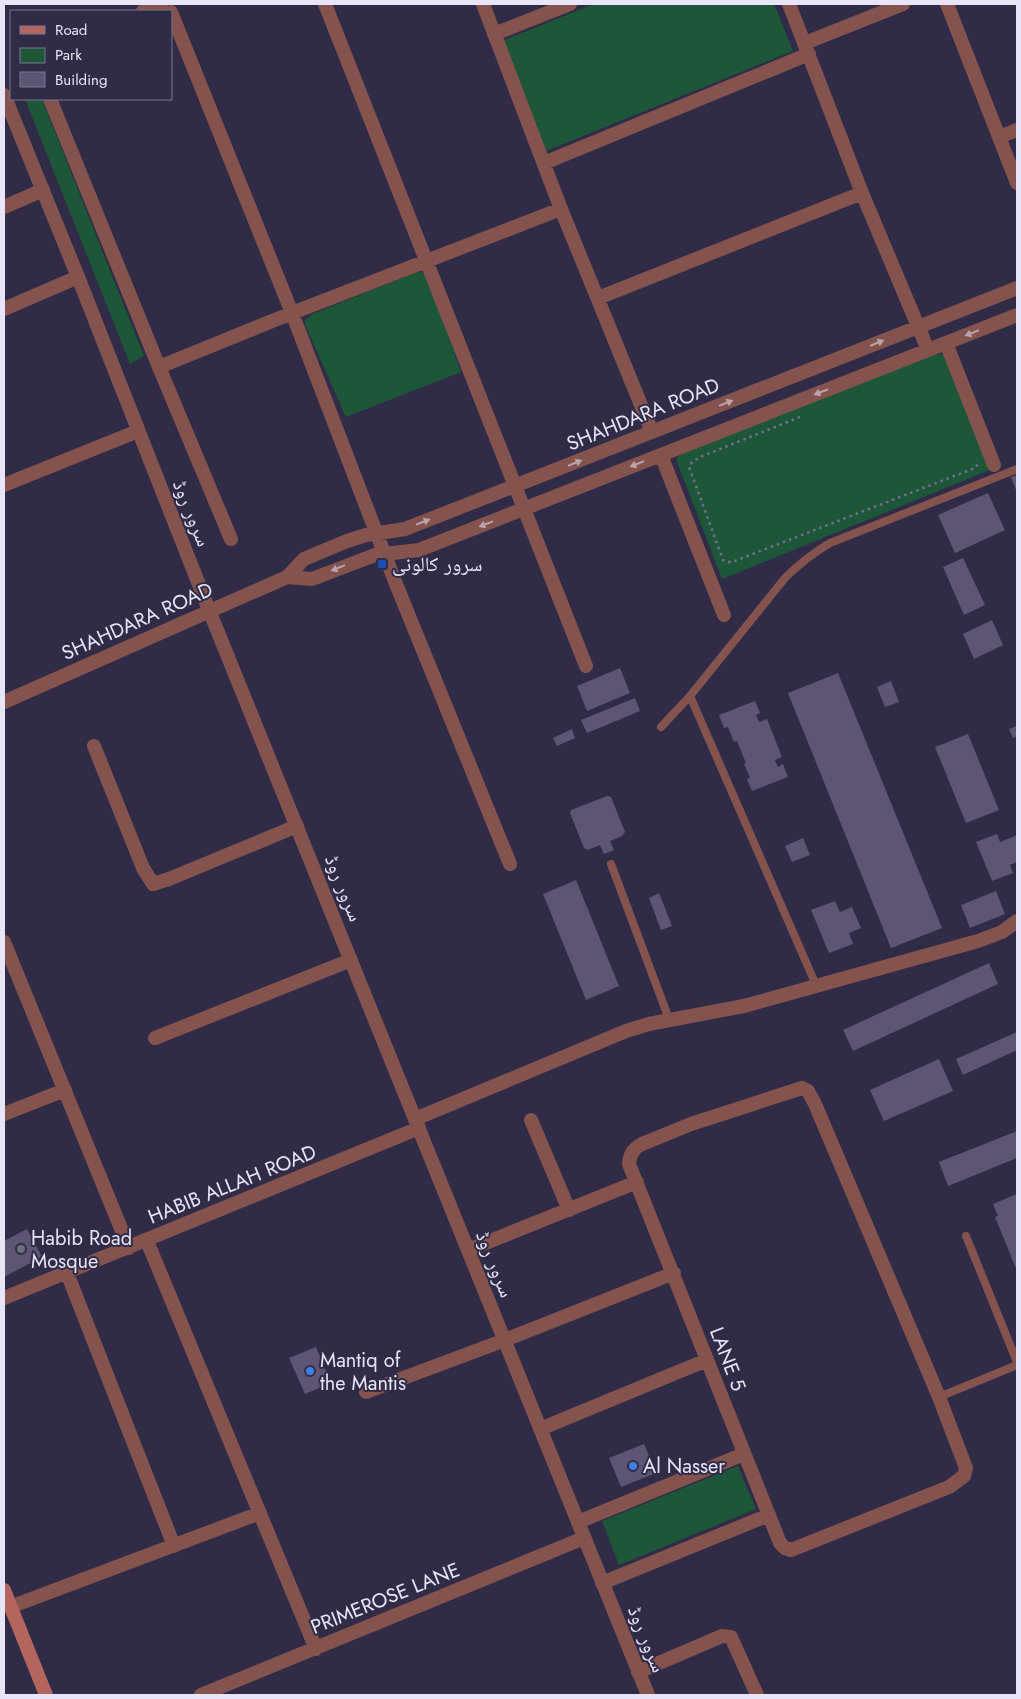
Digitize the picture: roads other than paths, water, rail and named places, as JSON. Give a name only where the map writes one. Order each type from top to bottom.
[{"type":"main road","points":[[4,1590],[46,1695]]},
{"type":"street","points":[[146,10],[161,4]]},
{"type":"street","points":[[325,4],[586,666]]},
{"type":"street","points":[[483,4],[561,209],[652,432]]},
{"type":"street","points":[[494,34],[570,4]]},
{"type":"street","points":[[789,4],[862,192],[928,350]]},
{"type":"street","points":[[544,163],[903,4]]},
{"type":"street","points":[[947,4],[1017,183]]},
{"type":"street","points":[[172,14],[292,314],[376,533],[510,864]]},
{"type":"street","name":"سرور روڈ","points":[[4,95],[209,610],[648,1695]]},
{"type":"street","points":[[50,100],[231,539]]},
{"type":"street","points":[[999,137],[1017,130]]},
{"type":"street","points":[[4,207],[42,190]]},
{"type":"street","points":[[598,298],[862,192]]},
{"type":"street","points":[[160,367],[561,209]]},
{"type":"street","points":[[4,309],[78,277]]},
{"type":"street","name":"SHAHDARA ROAD","points":[[4,702],[287,577],[304,559],[346,541],[376,533],[405,529],[516,487],[1017,288]]},
{"type":"street","name":"SHAHDARA ROAD","points":[[287,577],[312,579],[358,560],[384,553],[418,550],[1017,315]]},
{"type":"street","points":[[946,344],[994,465]]},
{"type":"street","points":[[4,485],[138,431]]},
{"type":"street","points":[[661,455],[724,615]]},
{"type":"street","points":[[94,746],[144,868],[153,884],[168,880],[297,826]]},
{"type":"street","name":"HABIB ALLAH ROAD","points":[[4,1298],[148,1240],[626,1031],[669,1019],[744,1006],[978,941],[1002,932],[1017,921]]},
{"type":"street","points":[[4,942],[129,1248]]},
{"type":"street","points":[[155,1038],[351,960]]},
{"type":"street","name":"LANE 5","points":[[802,1088],[808,1091],[939,1397],[966,1468],[964,1476],[949,1486],[796,1548],[791,1550],[785,1548],[780,1543],[744,1454],[674,1273],[629,1164],[630,1156],[634,1149],[692,1124],[793,1090],[802,1088]]},
{"type":"street","points":[[4,1114],[65,1090]]},
{"type":"street","points":[[531,1120],[569,1210]]},
{"type":"street","points":[[468,1250],[637,1182]]},
{"type":"street","points":[[148,1240],[316,1649]]},
{"type":"street","points":[[67,1273],[174,1546]]},
{"type":"street","points":[[366,1392],[674,1273]]},
{"type":"street","points":[[540,1429],[707,1360]]},
{"type":"street","points":[[578,1522],[744,1454]]},
{"type":"street","points":[[10,1607],[260,1513]]},
{"type":"street","points":[[602,1583],[769,1515]]},
{"type":"street","name":"PRIMEROSE LANE","points":[[201,1695],[584,1538]]},
{"type":"street","points":[[638,1672],[722,1636],[731,1637],[757,1695]]},
{"type":"lane","points":[[661,727],[690,696],[785,578],[815,552],[830,544],[1017,469]]},
{"type":"lane","points":[[690,696],[816,985]]},
{"type":"lane","points":[[611,864],[669,1019]]},
{"type":"lane","points":[[939,1397],[1017,1364],[966,1236]]},
{"type":"place","name":"سرور کالونی","points":[[382,564]]},
{"type":"place","name":"Habib Road Mosque","points":[[21,1249]]},
{"type":"place","name":"Mantiq of the Mantis","points":[[310,1371]]},
{"type":"place","name":"Al Nasser","points":[[633,1466]]}]
